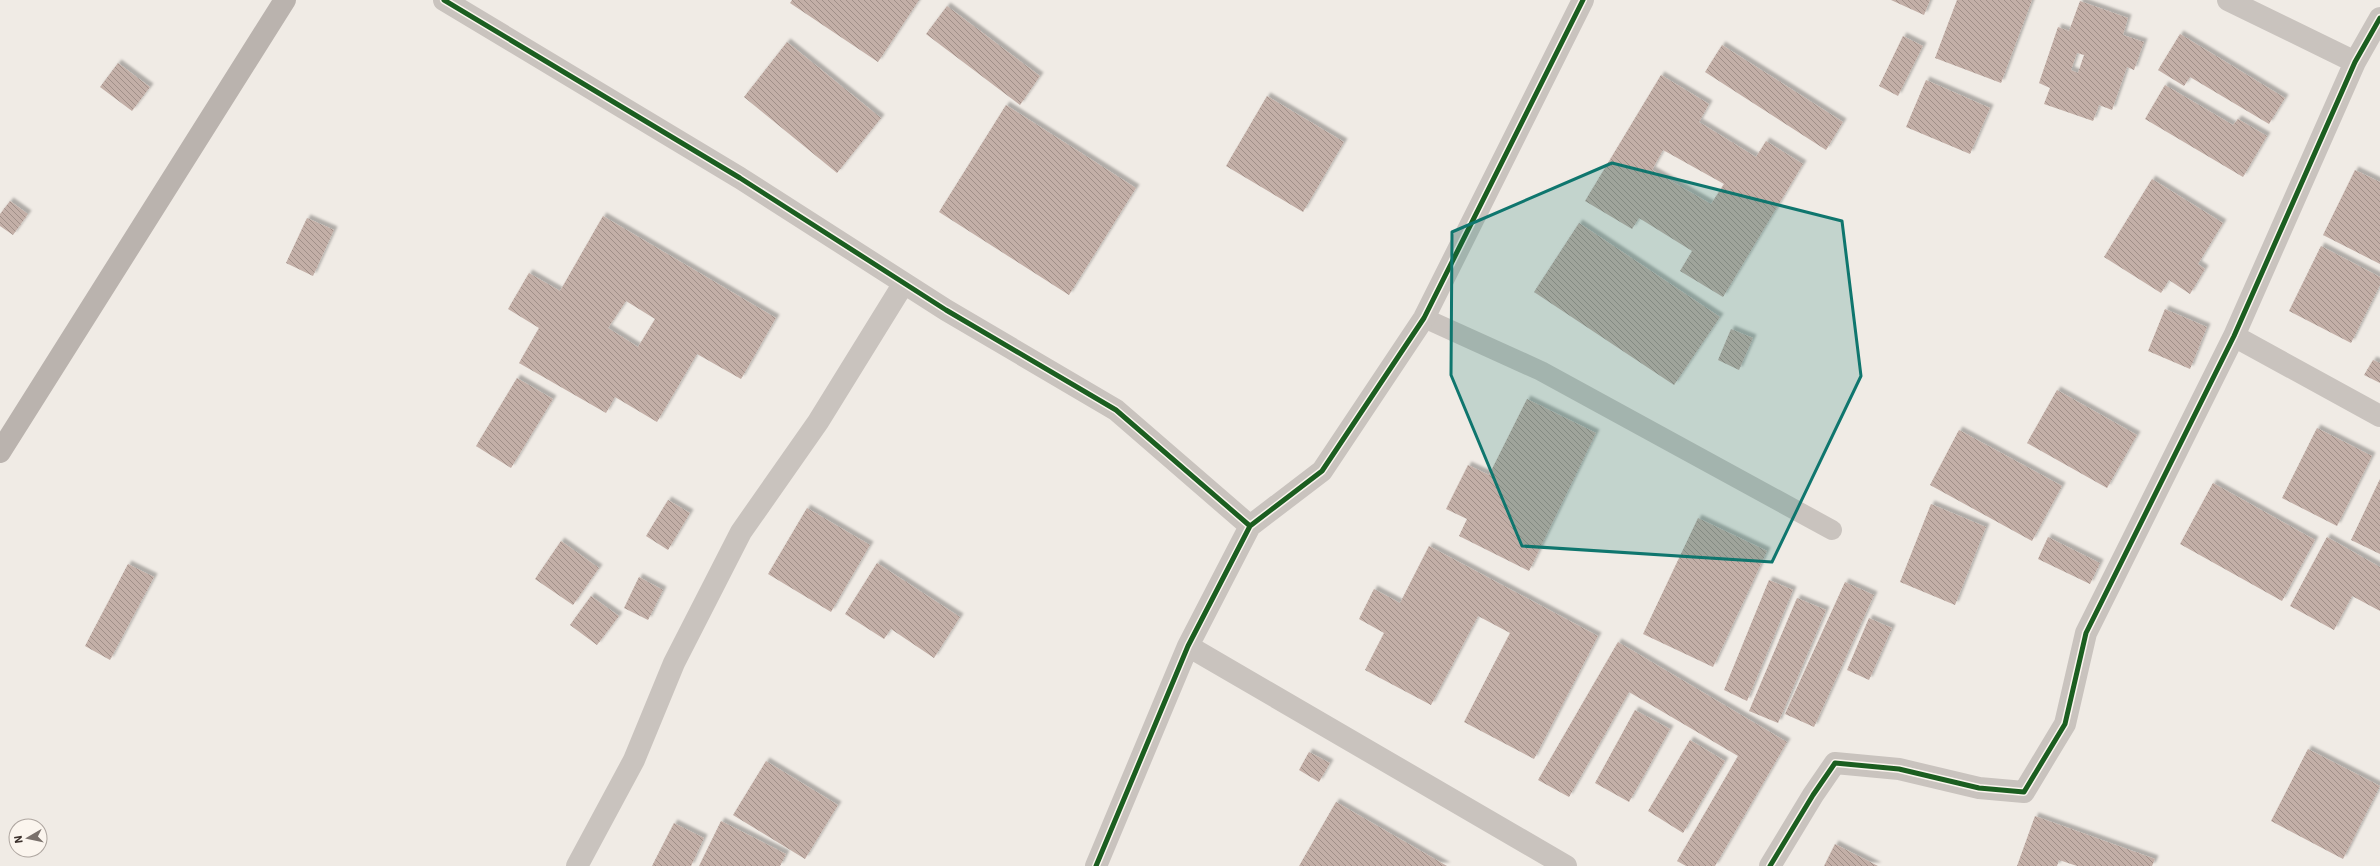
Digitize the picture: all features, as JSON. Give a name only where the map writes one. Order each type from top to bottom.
[{"type":"main road","points":[[0,452],[286,0]]},
{"type":"street","points":[[444,0],[740,178],[904,283],[1116,410],[1250,526]]},
{"type":"street","points":[[1096,866],[1188,646],[1250,526],[1322,471],[1424,318],[1583,0]]},
{"type":"street","points":[[2228,0],[2355,62]]},
{"type":"street","points":[[1770,866],[1813,795],[1835,763],[1899,769],[1979,788],[2024,792],[2065,724],[2086,633],[2234,336],[2355,62],[2380,18]]},
{"type":"street","points":[[577,866],[634,760],[674,663],[741,532],[818,422],[904,283]]},
{"type":"street","points":[[2234,336],[2380,416]]},
{"type":"street","points":[[1188,646],[1566,866]]},
{"type":"lane","points":[[1424,318],[1541,371],[1832,530]]},
{"type":"highlighted area","points":[[1612,163],[1842,221],[1861,376],[1772,562],[1522,546],[1451,375],[1452,232]]},
{"type":"building","points":[[792,0],[919,0],[878,62],[790,3]]},
{"type":"building","points":[[1891,0],[1930,0],[1924,15]]},
{"type":"building","points":[[1957,0],[2032,0],[2001,83],[1935,58]]},
{"type":"building","points":[[2080,1],[2128,18],[2123,35],[2144,42],[2134,70],[2127,67],[2112,110],[2099,105],[2093,121],[2044,104],[2050,88],[2039,83],[2058,27],[2069,31]],"holes":[[[2077,53],[2084,55],[2078,73],[2071,70]]]},
{"type":"building","points":[[947,6],[1040,76],[1020,105],[926,34]]},
{"type":"building","points":[[2180,34],[2285,98],[2269,124],[2190,77],[2184,86],[2158,70]]},
{"type":"building","points":[[1903,36],[1923,46],[1898,96],[1879,86]]},
{"type":"building","points":[[787,42],[881,118],[837,173],[744,97]]},
{"type":"building","points":[[1722,45],[1843,122],[1826,150],[1705,72]]},
{"type":"building","points":[[118,63],[150,87],[132,111],[100,87]]},
{"type":"building","points":[[1661,75],[1709,104],[1699,122],[1756,157],[1766,141],[1803,164],[1723,297],[1680,271],[1692,251],[1639,218],[1632,229],[1585,201]],"holes":[[[1663,150],[1724,184],[1711,204],[1652,170]]]},
{"type":"building","points":[[1926,80],[1990,108],[1970,154],[1906,127]]},
{"type":"building","points":[[2165,85],[2233,125],[2238,119],[2267,136],[2243,177],[2145,119]]},
{"type":"building","points":[[1267,96],[1344,142],[1303,212],[1226,166]]},
{"type":"building","points":[[1006,105],[1136,188],[1069,295],[939,212]]},
{"type":"building","points":[[2355,170],[2380,182],[2380,264],[2323,235]]},
{"type":"building","points":[[2152,179],[2223,223],[2198,264],[2205,269],[2190,294],[2169,280],[2161,293],[2104,257]]},
{"type":"building","points":[[10,201],[28,214],[13,235],[0,226],[0,214]]},
{"type":"building","points":[[603,216],[776,318],[741,379],[697,354],[657,422],[615,397],[606,413],[519,363],[539,328],[508,309],[529,273],[560,291]],"holes":[[[626,301],[655,319],[638,347],[608,328]]]},
{"type":"building","points":[[307,218],[334,230],[313,276],[286,263]]},
{"type":"building","points":[[1579,223],[1720,317],[1674,385],[1534,292]]},
{"type":"building","points":[[2321,246],[2380,277],[2380,285],[2351,343],[2289,311]]},
{"type":"building","points":[[2165,309],[2207,327],[2190,369],[2148,351]]},
{"type":"building","points":[[1731,329],[1753,338],[1739,370],[1718,360]]},
{"type":"building","points":[[2373,360],[2380,363],[2380,383],[2364,375]]},
{"type":"building","points":[[517,378],[553,399],[511,468],[476,446]]},
{"type":"building","points":[[2057,390],[2137,435],[2107,488],[2027,443]]},
{"type":"building","points":[[1527,399],[1596,433],[1529,571],[1459,536],[1467,519],[1446,509],[1468,465],[1489,475]]},
{"type":"building","points":[[2317,428],[2372,456],[2337,526],[2282,498]]},
{"type":"building","points":[[1959,430],[2062,486],[2032,541],[1930,485]]},
{"type":"building","points":[[2380,479],[2380,554],[2351,540]]},
{"type":"building","points":[[2213,483],[2315,540],[2282,601],[2180,544]]},
{"type":"building","points":[[668,500],[690,513],[668,550],[646,536]]},
{"type":"building","points":[[1931,504],[1986,527],[1955,605],[1900,582]]},
{"type":"building","points":[[807,508],[870,545],[831,612],[768,574]]},
{"type":"building","points":[[1698,518],[1767,551],[1713,667],[1643,634]]},
{"type":"building","points":[[2048,537],[2100,563],[2090,584],[2038,559]]},
{"type":"building","points":[[2327,537],[2380,567],[2380,611],[2352,596],[2334,630],[2290,606]]},
{"type":"building","points":[[561,541],[599,568],[573,605],[535,579]]},
{"type":"building","points":[[1429,546],[1598,636],[1534,759],[1464,722],[1510,633],[1478,616],[1431,705],[1365,670],[1384,633],[1359,619],[1374,589],[1400,603]]},
{"type":"building","points":[[877,563],[960,617],[934,658],[891,629],[884,639],[845,614]]},
{"type":"building","points":[[128,564],[154,577],[110,660],[85,646]]},
{"type":"building","points":[[639,577],[663,590],[648,620],[624,608]]},
{"type":"building","points":[[1769,580],[1793,590],[1747,701],[1724,690]]},
{"type":"building","points":[[1845,582],[1874,595],[1814,727],[1785,714]]},
{"type":"building","points":[[591,596],[619,616],[597,645],[570,625]]},
{"type":"building","points":[[1797,598],[1826,610],[1778,723],[1749,711]]},
{"type":"building","points":[[1869,618],[1892,628],[1869,680],[1847,670]]},
{"type":"building","points":[[1618,642],[1787,742],[1715,866],[1686,866],[1677,861],[1738,756],[1629,692],[1569,797],[1538,780]]},
{"type":"building","points":[[1635,710],[1670,729],[1629,802],[1595,783]]},
{"type":"building","points":[[1690,740],[1725,761],[1683,833],[1648,811]]},
{"type":"building","points":[[2308,749],[2380,786],[2343,859],[2271,821]]},
{"type":"building","points":[[1309,752],[1330,763],[1319,782],[1299,770]]},
{"type":"building","points":[[766,761],[838,805],[805,859],[733,815]]},
{"type":"building","points":[[1336,802],[1447,866],[1299,866]]},
{"type":"building","points":[[2035,816],[2155,859],[2152,866],[2077,866],[2059,860],[2057,866],[2017,866]]},
{"type":"building","points":[[721,821],[786,854],[780,866],[699,866]]},
{"type":"building","points":[[674,823],[704,838],[691,866],[652,866]]},
{"type":"building","points":[[1835,844],[1878,866],[1824,866]]},
{"type":"cycle path","points":[[444,0],[740,178],[946,310],[1116,410],[1250,526]]},
{"type":"cycle path","points":[[1096,866],[1188,646],[1250,526],[1322,471],[1424,318],[1583,0]]},
{"type":"cycle path","points":[[1770,866],[1813,795],[1835,763],[1899,769],[1979,788],[2024,792],[2065,724],[2086,633],[2234,336],[2355,62],[2380,18]]}]
